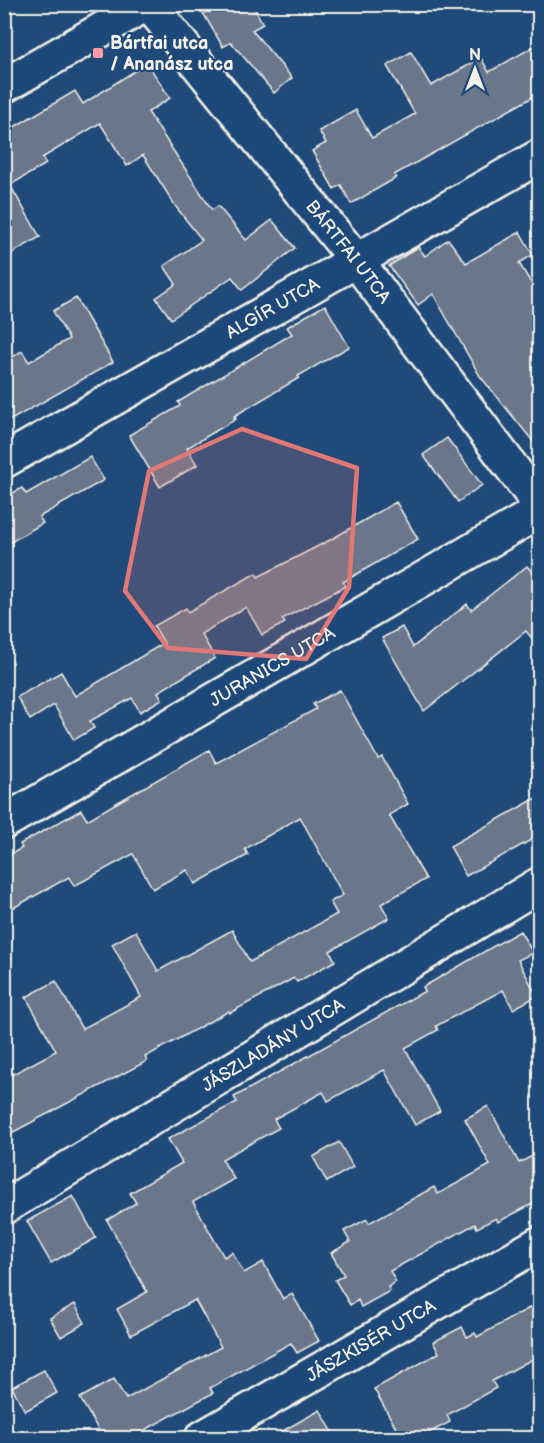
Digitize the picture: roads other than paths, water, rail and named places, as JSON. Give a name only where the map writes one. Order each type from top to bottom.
[{"type":"street","points":[[4,86],[148,4]]},
{"type":"street","name":"BÁRTFAI UTCA","points":[[148,4],[356,260],[540,505]]},
{"type":"street","name":"ALGÍR UTCA","points":[[4,461],[540,156]]},
{"type":"street","name":"JURANICS UTCA","points":[[4,822],[540,511]]},
{"type":"street","name":"JÁSZLADÁNY UTCA","points":[[4,1207],[540,884]]},
{"type":"street","name":"JÁSZKISÉR UTCA","points":[[202,1438],[540,1243]]},
{"type":"place","name":"Bártfai utca / Ananász utca","points":[[98,53]]}]
